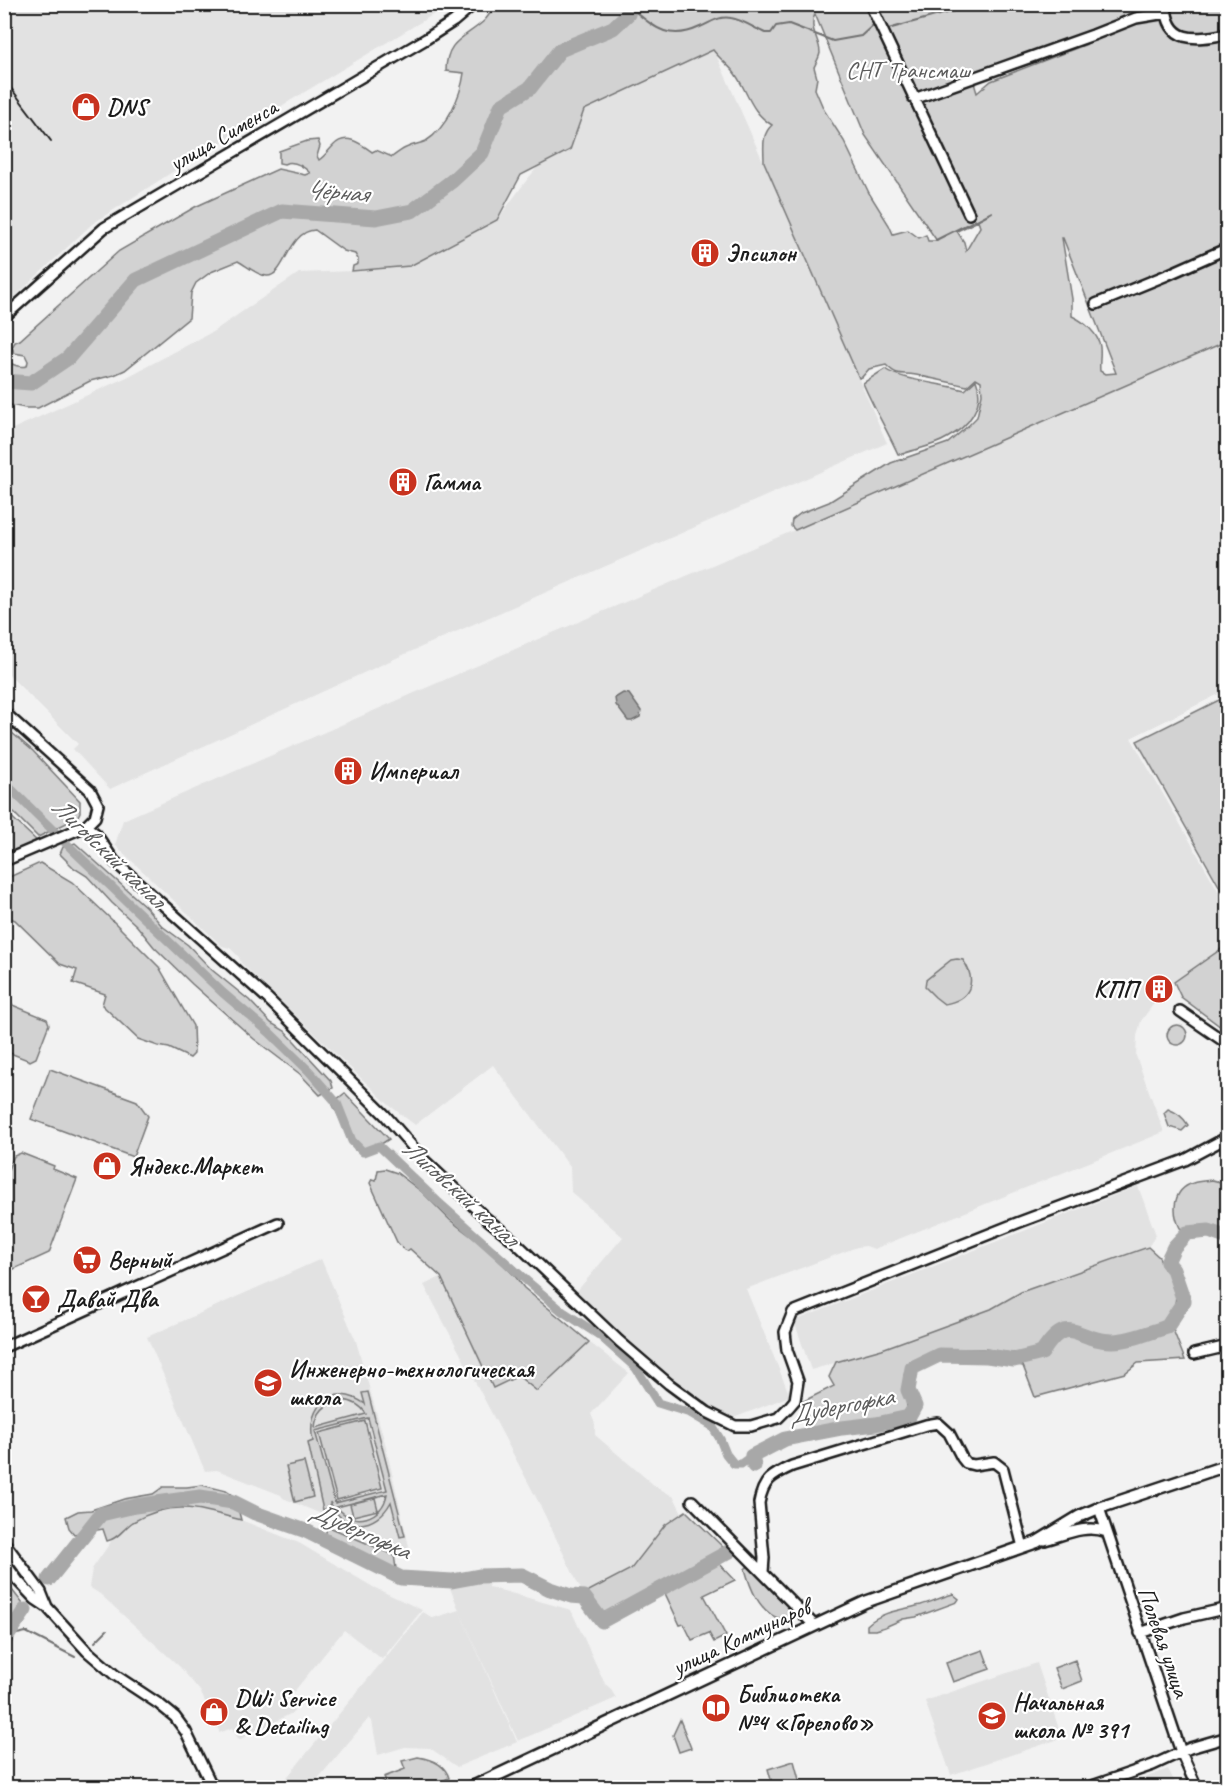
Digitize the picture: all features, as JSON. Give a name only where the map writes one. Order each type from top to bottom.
[{"type":"street","name":"улица Сименса","points":[[4,317],[104,228],[426,39],[454,21],[474,4]]},
{"type":"street","points":[[870,4],[969,214]]},
{"type":"street","points":[[914,99],[1166,9],[1176,34],[1202,38],[1227,34]]},
{"type":"street","points":[[1096,304],[1227,248]]},
{"type":"street","points":[[4,712],[90,790],[96,800],[97,812],[86,826],[4,861]]},
{"type":"street","points":[[86,826],[96,834],[114,861],[267,998],[385,1115],[424,1160],[513,1240],[619,1341],[669,1384],[707,1412],[735,1426],[751,1426],[778,1418],[795,1400],[798,1381],[787,1350],[786,1332],[793,1312],[1006,1227],[1185,1160],[1227,1137]]},
{"type":"street","points":[[1180,1011],[1227,1044]]},
{"type":"street","points":[[4,1347],[278,1223]]},
{"type":"street","points":[[1194,1354],[1227,1346]]},
{"type":"street","points":[[763,1572],[764,1558],[759,1503],[768,1479],[792,1466],[938,1423],[949,1433],[966,1463],[974,1465],[993,1462],[1003,1469],[1023,1547]]},
{"type":"street","name":"улица Коммунаров","points":[[1037,1542],[1080,1516],[1099,1508],[1227,1465]]},
{"type":"street","points":[[692,1501],[814,1625]]},
{"type":"street","name":"Полевая улица","points":[[1099,1508],[1180,1752],[1197,1788]]},
{"type":"street","name":"улица Коммунаров","points":[[470,1788],[865,1602],[1037,1542],[1085,1528],[1107,1532]]},
{"type":"street","points":[[4,1542],[41,1592],[47,1607]]},
{"type":"street","points":[[4,1562],[35,1599],[47,1607],[98,1661],[175,1717],[186,1732],[213,1788]]},
{"type":"street","points":[[1140,1633],[1184,1618],[1227,1608]]},
{"type":"street","points":[[1086,1788],[1153,1765],[1180,1752],[1227,1737]]},
{"type":"shaded area","points":[[4,5],[449,5],[177,169],[92,224],[5,306]]},
{"type":"shaded area","points":[[714,50],[887,443],[394,659],[110,789],[73,749],[78,744],[5,671],[4,433],[127,377],[214,331],[299,273],[410,266],[497,220],[584,110]]},
{"type":"shaded area","points":[[1227,340],[1227,690],[1131,738],[1227,906],[1227,945],[1166,987],[1141,1021],[1137,1036],[1136,1056],[1164,1132],[874,1249],[866,1246],[857,1247],[746,1289],[790,1396],[736,1417],[706,1407],[625,1339],[577,1291],[623,1237],[571,1192],[570,1167],[493,1065],[415,1125],[389,1105],[241,963],[239,957],[230,948],[222,946],[115,845],[123,820],[790,532]]},
{"type":"shaded area","points":[[623,693],[629,694],[641,711],[640,717],[632,721],[628,721],[616,705],[615,698]]},
{"type":"shaded area","points":[[1138,1186],[1156,1235],[1148,1247],[1021,1292],[991,1309],[882,1349],[811,1370],[794,1321]]},
{"type":"shaded area","name":"Инженерно-технологическая школа","points":[[321,1259],[356,1341],[385,1443],[410,1551],[217,1470],[205,1471],[147,1337]]},
{"type":"shaded area","points":[[441,1277],[493,1388],[518,1376],[538,1391],[589,1342],[629,1373],[591,1414],[595,1424],[595,1435],[655,1486],[674,1497],[682,1513],[665,1525],[631,1569],[583,1594],[538,1501],[424,1285]]},
{"type":"shaded area","points":[[178,1507],[200,1509],[241,1520],[299,1543],[373,1587],[422,1610],[382,1659],[344,1630],[288,1699],[294,1712],[239,1740],[232,1728],[219,1733],[200,1691],[180,1667],[100,1594],[89,1587],[92,1569],[112,1540],[131,1523]]},
{"type":"shaded area","points":[[487,1582],[489,1587],[571,1610],[605,1684],[616,1698],[518,1741],[450,1588]]},
{"type":"shaded area","points":[[459,1610],[517,1742],[457,1767],[430,1748],[405,1747],[378,1755],[372,1721],[369,1718],[311,1787],[279,1787],[423,1612],[433,1618]]},
{"type":"shaded area","name":"Начальная школа № 391","points":[[1037,1663],[1062,1738],[951,1775],[925,1701]]},
{"type":"shaded area","points":[[1168,1769],[1177,1787],[1119,1788]]},
{"type":"green space","name":"СНТ Трансмаш","points":[[497,5],[1227,5],[1227,341],[795,530],[791,526],[792,520],[801,513],[829,502],[891,463],[948,443],[977,417],[982,394],[981,381],[976,378],[967,386],[897,373],[886,365],[869,369],[859,378],[764,162],[765,137],[772,125],[758,113],[733,71],[713,50],[584,110],[570,150],[521,175],[497,220],[410,266],[352,271],[353,266],[358,264],[355,254],[344,251],[315,230],[306,232],[293,245],[273,274],[267,276],[259,274],[238,261],[211,272],[196,283],[191,293],[189,318],[125,370],[90,381],[38,408],[5,404],[5,361],[27,366],[28,361],[25,355],[14,353],[12,347],[15,342],[119,251],[195,207],[278,169],[305,175],[310,173],[294,163],[279,163],[279,151],[307,141],[318,140],[319,160],[338,142],[348,139],[358,142],[372,152],[376,150],[392,157],[433,136],[446,120],[456,101],[464,73],[446,71],[449,52],[458,40],[485,20]],"holes":[[[815,14],[865,135],[937,241],[928,241],[926,235],[919,238],[908,230],[893,234],[869,193],[815,89],[817,78],[814,67],[820,53],[813,19]],[[1087,44],[991,81],[977,93],[974,83]],[[978,221],[980,227],[966,251],[964,242],[957,231]],[[1062,238],[1116,373],[1105,374],[1100,371],[1099,342],[1090,329],[1072,316],[1072,299]]]},
{"type":"green space","points":[[885,369],[911,379],[965,390],[976,380],[979,398],[977,406],[962,428],[942,441],[898,454],[863,383]]},
{"type":"green space","points":[[1227,696],[1227,900],[1137,741]]},
{"type":"green space","points":[[4,726],[33,751],[80,801],[80,812],[77,818],[38,837],[5,804]]},
{"type":"green space","points":[[5,811],[38,842],[5,856]]},
{"type":"green space","points":[[75,843],[146,907],[162,926],[188,945],[271,1023],[285,1031],[331,1081],[333,1088],[320,1095],[300,1074],[254,1039],[192,984],[87,876],[74,868],[60,854],[63,847]]},
{"type":"green space","points":[[40,863],[72,882],[159,967],[193,1026],[194,1054],[190,1058],[169,1048],[138,1039],[102,1005],[105,994],[73,983],[77,970],[60,964],[15,920],[5,916],[5,879]]},
{"type":"green space","points":[[1227,945],[1227,1028],[1221,1027],[1181,997],[1174,982]]},
{"type":"green space","points":[[951,960],[963,960],[968,968],[969,989],[960,999],[944,1004],[925,987],[926,980]]},
{"type":"green space","points":[[5,1002],[47,1019],[49,1024],[36,1058],[30,1061],[5,1051]]},
{"type":"green space","points":[[1177,1025],[1184,1028],[1187,1035],[1184,1042],[1177,1045],[1170,1042],[1167,1035],[1170,1028]]},
{"type":"green space","points":[[50,1069],[137,1101],[148,1116],[133,1157],[31,1119]]},
{"type":"green space","points":[[345,1093],[389,1139],[369,1152],[355,1150],[332,1103]]},
{"type":"green space","points":[[1168,1109],[1180,1116],[1188,1125],[1182,1131],[1169,1127],[1164,1113]]},
{"type":"green space","points":[[21,1153],[54,1166],[53,1169],[77,1179],[49,1253],[5,1273],[5,1176],[14,1156]]},
{"type":"green space","points":[[385,1169],[397,1173],[422,1192],[450,1220],[485,1247],[524,1288],[589,1342],[537,1391],[518,1376],[493,1388],[441,1277],[410,1249],[407,1251],[403,1249],[397,1242],[370,1183],[372,1179],[376,1180],[378,1170]]},
{"type":"green space","points":[[1212,1180],[1224,1183],[1227,1187],[1227,1235],[1209,1228],[1187,1231],[1180,1228],[1175,1209],[1181,1191],[1193,1183]]},
{"type":"green space","points":[[1148,1247],[1159,1257],[1164,1269],[1169,1269],[1176,1290],[1174,1308],[1168,1322],[1117,1337],[1098,1336],[1073,1326],[1062,1326],[1051,1333],[1036,1352],[942,1349],[912,1363],[904,1375],[907,1408],[897,1417],[890,1420],[854,1423],[811,1431],[802,1402],[834,1386],[829,1377],[836,1362],[882,1349],[991,1309],[1021,1292]]},
{"type":"green space","points":[[1172,1327],[1185,1360],[1138,1363],[1125,1373],[1035,1397],[1023,1366],[1017,1365],[1018,1361],[1038,1360],[1047,1353],[1054,1339],[1069,1333],[1095,1343],[1113,1344]]},
{"type":"green space","points":[[368,1392],[405,1536],[400,1537],[391,1502],[377,1518],[360,1524],[343,1519],[330,1502],[330,1508],[323,1510],[308,1443],[313,1441],[313,1417],[324,1401],[333,1396],[343,1395],[365,1404],[362,1393]],"holes":[[[342,1400],[356,1404],[366,1414],[315,1428],[317,1417],[323,1409],[331,1403]],[[368,1418],[387,1490],[335,1503],[315,1431]],[[387,1494],[380,1510],[366,1518],[351,1517],[337,1507]]]},
{"type":"green space","points":[[365,1421],[382,1488],[337,1500],[319,1433]]},
{"type":"green space","points":[[304,1462],[313,1497],[295,1502],[286,1466]]},
{"type":"green space","points":[[202,1485],[226,1491],[235,1497],[241,1520],[212,1512],[174,1508],[147,1515],[133,1522],[118,1536],[107,1541],[103,1529],[74,1534],[69,1528],[66,1517],[78,1511],[91,1510],[124,1499],[153,1494],[163,1487]]},
{"type":"green space","points":[[375,1498],[378,1510],[353,1516],[350,1504]]},
{"type":"green space","points":[[686,1511],[725,1549],[602,1617],[583,1594],[631,1569],[665,1525]]},
{"type":"green space","points":[[327,1526],[394,1555],[397,1575],[325,1539]]},
{"type":"green space","points":[[716,1560],[735,1580],[704,1595],[726,1636],[714,1642],[709,1633],[692,1640],[684,1624],[680,1625],[663,1589]]},
{"type":"green space","points":[[748,1566],[793,1611],[792,1618],[779,1619],[765,1609],[749,1583],[745,1569]]},
{"type":"green space","points":[[5,1581],[23,1604],[5,1631]]},
{"type":"green space","points":[[953,1594],[959,1599],[957,1602],[885,1627],[867,1630],[867,1625],[886,1614]]},
{"type":"green space","points":[[983,1650],[990,1669],[953,1682],[946,1663]]},
{"type":"green space","points":[[1075,1660],[1082,1681],[1062,1689],[1054,1668]]},
{"type":"green space","points":[[680,1720],[691,1748],[679,1752],[673,1735]]},
{"type":"green space","points":[[418,1757],[437,1763],[449,1778],[428,1787],[368,1787],[372,1780],[376,1786],[386,1781],[384,1777],[405,1769],[402,1761]]},
{"type":"green space","points":[[794,1761],[801,1787],[773,1787],[768,1769]]},
{"type":"waterway","name":"Чёрная","points":[[4,381],[31,383],[68,358],[136,280],[282,211],[376,218],[412,211],[452,181],[482,153],[501,106],[530,88],[560,50],[613,28],[628,14],[631,4]]},
{"type":"waterway","points":[[888,29],[979,4]]},
{"type":"waterway","points":[[630,7],[654,26],[670,33],[689,31],[726,18],[739,20],[765,33],[771,33],[776,26],[789,24],[833,41],[861,36],[872,26]]},
{"type":"waterway","points":[[975,221],[992,212]]},
{"type":"waterway","points":[[936,240],[972,222]]},
{"type":"waterway","name":"Лиговский канал","points":[[4,782],[223,993],[269,1032],[309,1071],[337,1103],[352,1141],[363,1152],[379,1146],[528,1282],[562,1311],[599,1335],[636,1368],[658,1403],[690,1413],[712,1426],[726,1454],[734,1464],[741,1464],[752,1456]]},
{"type":"waterway","name":"Дудергофка","points":[[754,1466],[752,1456],[785,1439],[909,1417],[915,1406],[908,1390],[912,1368],[939,1355],[987,1356],[1014,1360],[1042,1353],[1051,1340],[1059,1333],[1067,1331],[1074,1331],[1100,1340],[1120,1341],[1167,1327],[1184,1301],[1173,1269],[1167,1262],[1174,1247],[1187,1233],[1209,1231],[1228,1238]]},
{"type":"waterway","name":"Дудергофка","points":[[49,1579],[101,1514],[135,1506],[200,1497],[233,1502],[255,1513],[306,1531],[401,1578],[452,1581],[479,1576],[522,1575],[550,1589],[571,1596],[584,1597],[602,1621],[730,1551]]},
{"type":"waterway","name":"Дудергофка","points":[[4,1641],[25,1610]]},
{"type":"waterway","points":[[95,1642],[107,1630]]},
{"type":"waterway","points":[[8,1636],[26,1632],[75,1657]]},
{"type":"railway","points":[[4,79],[51,141]]},
{"type":"railway","points":[[4,149],[8,182],[4,221]]},
{"type":"place","name":"DNS","points":[[86,107]]},
{"type":"place","name":"Эпсилон","points":[[705,253]]},
{"type":"place","name":"Гамма","points":[[403,482]]},
{"type":"place","name":"Империал","points":[[348,771]]},
{"type":"place","name":"КПП","points":[[1159,989]]},
{"type":"place","name":"Яндекс.Маркет","points":[[107,1166]]},
{"type":"place","name":"Верный","points":[[87,1260]]},
{"type":"place","name":"Давай Два","points":[[36,1299]]},
{"type":"place","name":"Инженерно-технологическая школа","points":[[268,1383]]},
{"type":"place","name":"Библиотека №4 «Горелово»","points":[[716,1708]]},
{"type":"place","name":"DWi Service & Detailing","points":[[214,1712]]},
{"type":"place","name":"Начальная школа № 391","points":[[992,1716]]}]
